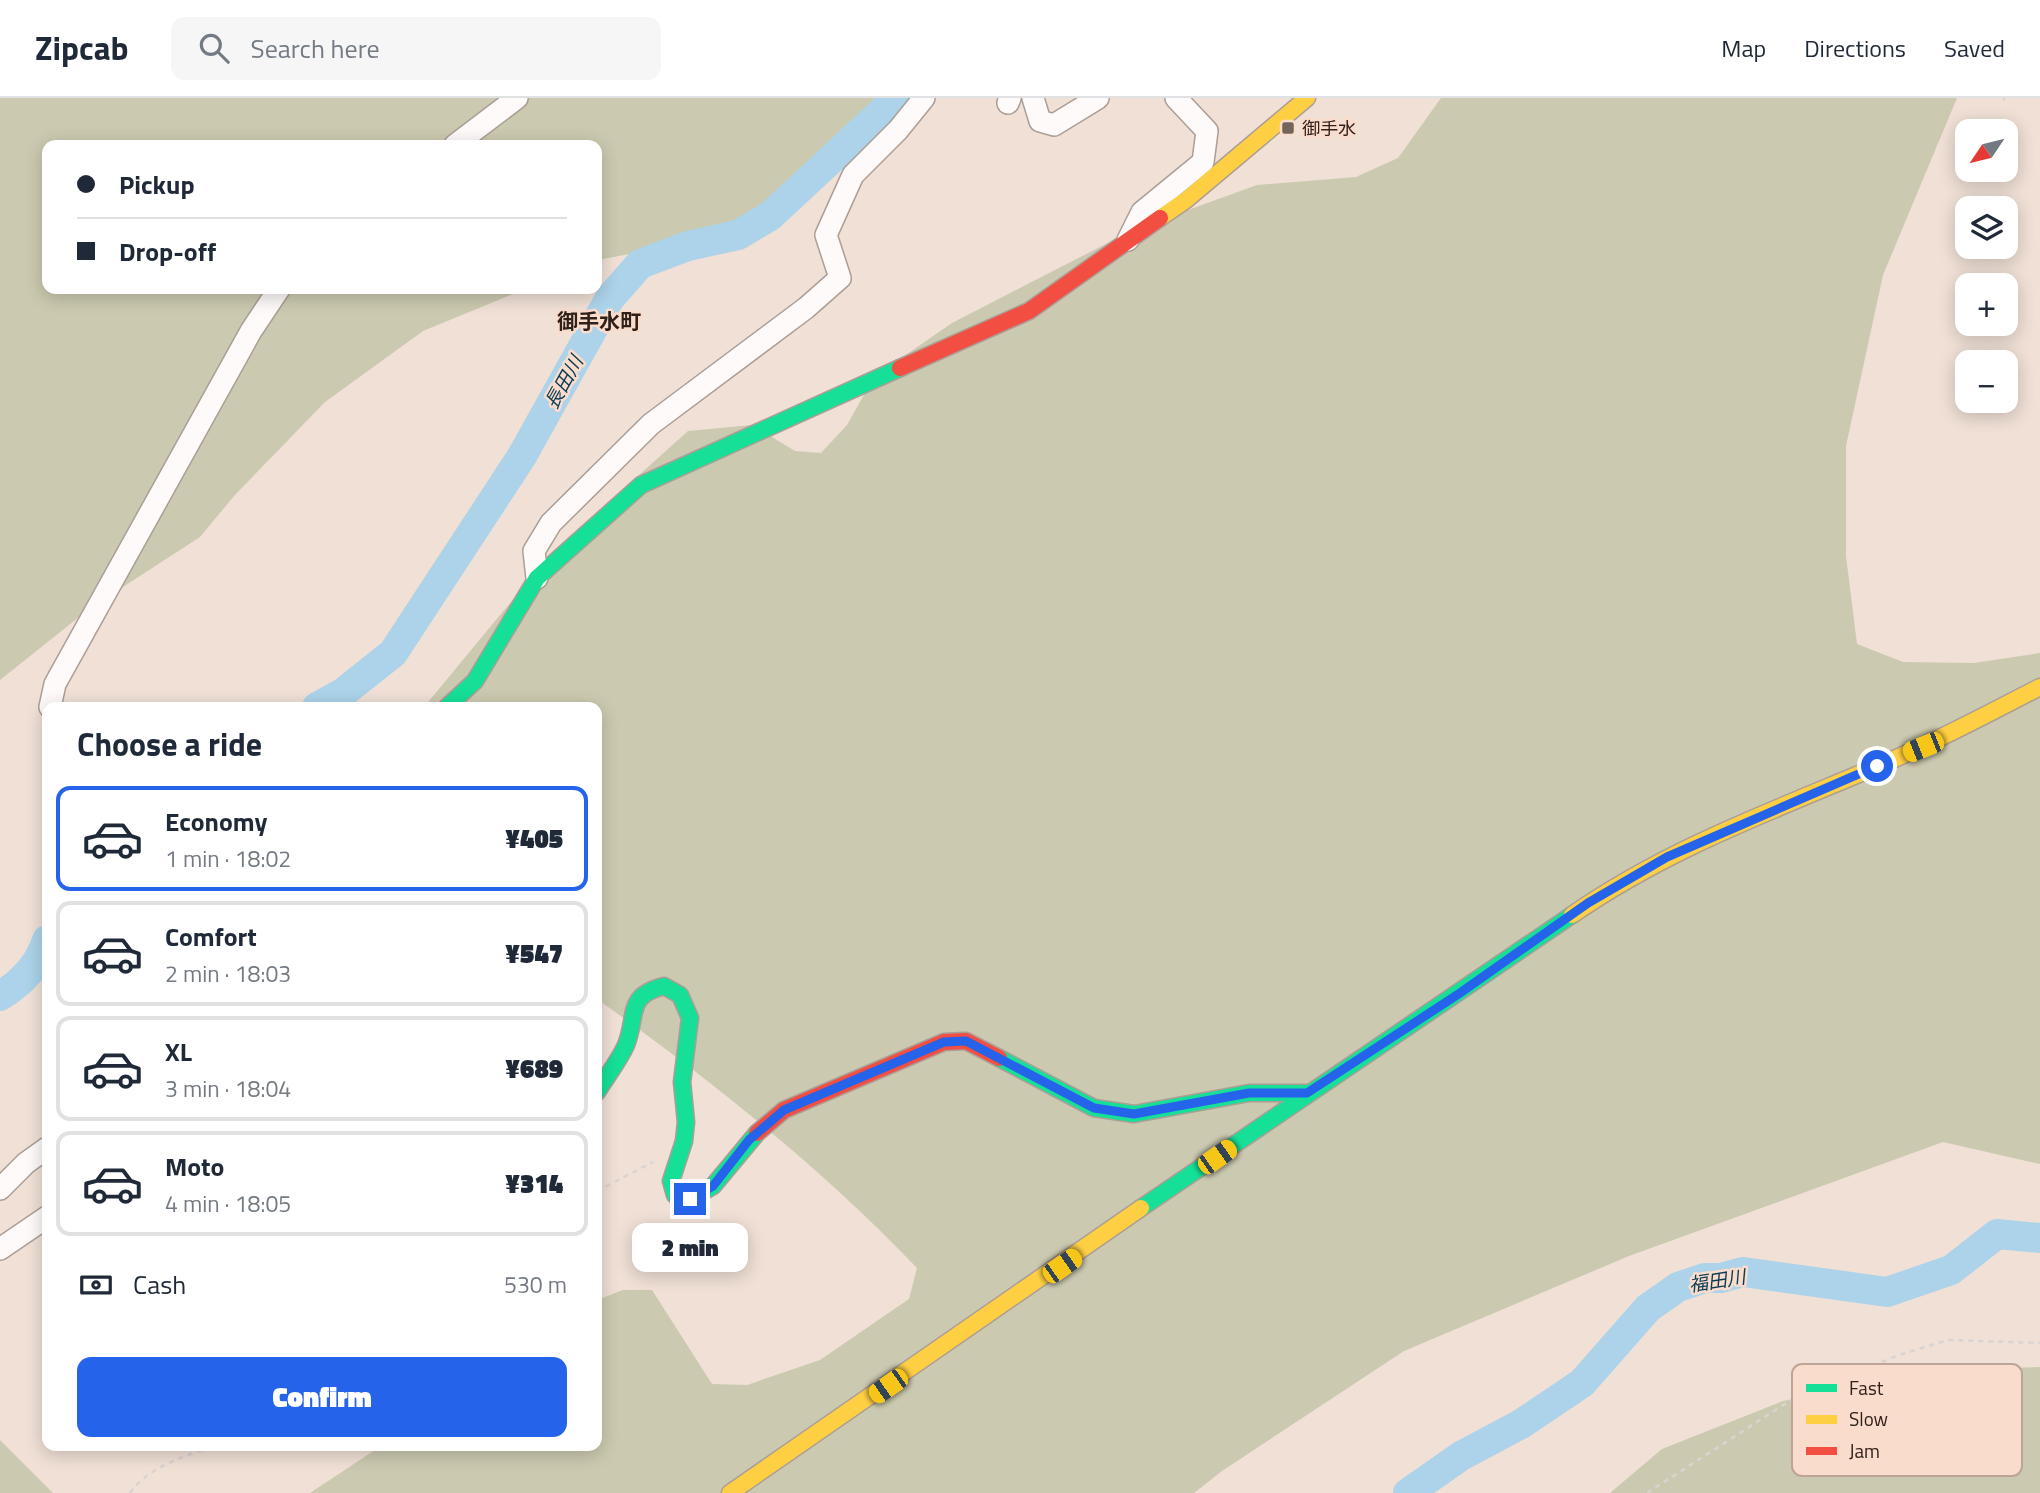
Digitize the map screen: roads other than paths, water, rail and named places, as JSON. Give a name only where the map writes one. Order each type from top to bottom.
[{"type":"street","points":[[462,140],[517,98]]},
{"type":"street","points":[[537,578],[534,551],[551,523],[651,424],[806,308],[840,278],[826,235],[853,175],[898,130],[924,98]]},
{"type":"street","points":[[1033,98],[1040,121],[1054,125],[1098,98]]},
{"type":"street","points":[[1127,242],[1142,212],[1203,162],[1208,131],[1176,98]]},
{"type":"street","points":[[452,702],[475,681],[537,578],[641,485],[1029,311],[1186,200],[1307,98]]},
{"type":"street","points":[[51,702],[55,684],[251,331],[276,294]]},
{"type":"street","points":[[730,1493],[1029,1289],[1307,1093],[1460,993],[1588,903],[1667,857],[1786,803],[1923,747],[2040,687]]},
{"type":"street","points":[[602,1084],[626,1045],[637,999],[648,990],[664,986],[680,995],[690,1018],[682,1082],[686,1122],[684,1141],[671,1181],[675,1195],[690,1199],[713,1186],[749,1140],[784,1110],[944,1042],[966,1041],[1094,1108],[1134,1114],[1249,1093],[1307,1093]]},
{"type":"street","points":[[0,1189],[26,1163],[42,1152]]},
{"type":"street","points":[[0,1248],[42,1220]]},
{"type":"waterway","name":"長田川","points":[[326,702],[344,692],[393,653],[522,456],[610,298],[640,264],[688,246],[738,235],[770,216],[897,98]]},
{"type":"waterway","name":"長田川","points":[[0,996],[29,972],[42,952]]},
{"type":"waterway","name":"福田川","points":[[1408,1493],[1461,1456],[1521,1424],[1582,1383],[1648,1308],[1678,1287],[1705,1278],[1721,1278],[1743,1272],[1887,1292],[1951,1270],[1997,1234],[2040,1238]]},
{"type":"place","name":"御手水","points":[[1288,128]]},
{"type":"district","name":"御手水町","points":[[599,321]]}]
